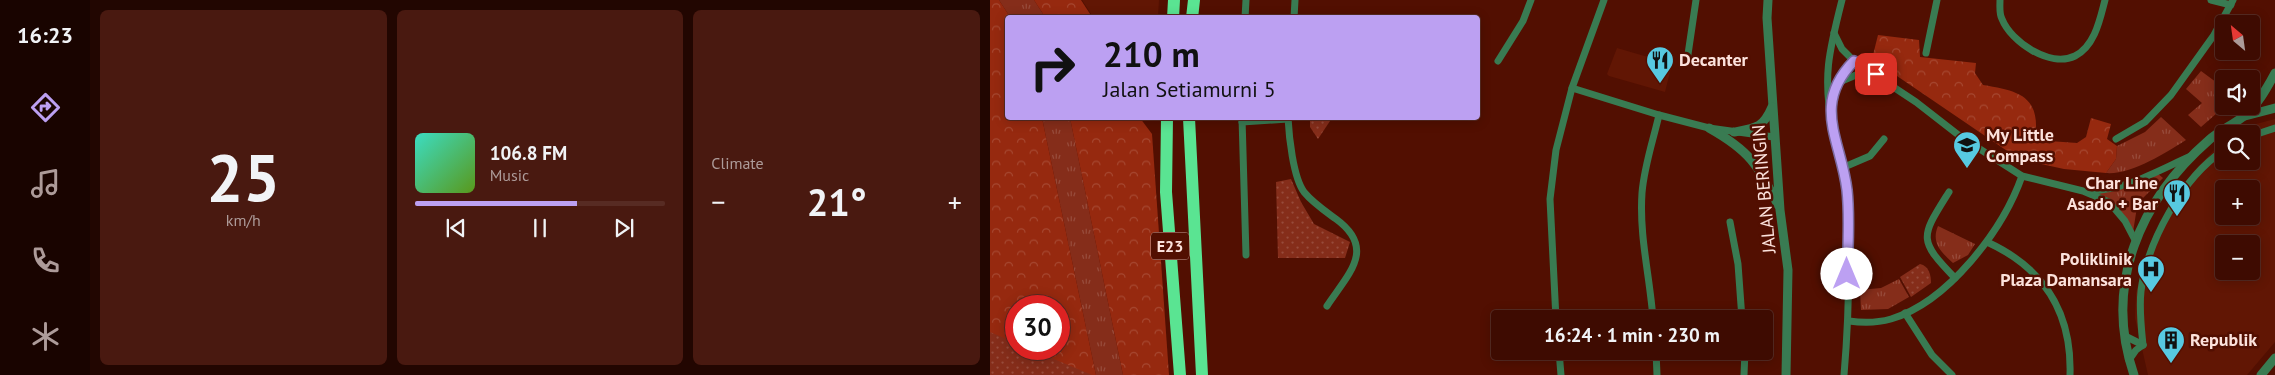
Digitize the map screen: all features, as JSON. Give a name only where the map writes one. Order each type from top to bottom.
[{"type":"highway","points":[[1173,15],[1174,0]]},
{"type":"highway","points":[[1192,15],[1194,0]]},
{"type":"highway","name":"E23","points":[[1167,120],[1166,192],[1180,375]]},
{"type":"highway","name":"E23","points":[[1189,120],[1202,375]]},
{"type":"street","points":[[1245,15],[1246,0]]},
{"type":"street","points":[[1294,15],[1295,0]]},
{"type":"street","points":[[1498,60],[1522,21],[1531,0]]},
{"type":"street","points":[[1556,310],[1550,200],[1556,150],[1572,88],[1604,0]]},
{"type":"street","points":[[1687,62],[1696,0]]},
{"type":"street","name":"JALAN BERINGIN","points":[[1768,0],[1767,18],[1774,137],[1780,210],[1788,270],[1786,375]]},
{"type":"street","points":[[1842,0],[1826,74],[1830,110],[1847,192],[1849,321],[1844,375]]},
{"type":"street","points":[[1926,53],[1937,0]]},
{"type":"street","points":[[2000,0],[2001,18],[2019,42],[2034,52],[2057,58],[2074,56],[2086,46],[2095,34],[2105,0]]},
{"type":"street","points":[[2116,139],[2146,122],[2171,95],[2214,35],[2232,2],[2211,0]]},
{"type":"street","points":[[1834,33],[1842,48],[1854,61],[1876,74],[1961,137],[2022,176],[2083,191],[2108,202],[2126,221],[2136,242]]},
{"type":"street","points":[[1830,110],[1837,84],[1854,61]]},
{"type":"street","points":[[2245,116],[2266,89],[2275,73]]},
{"type":"street","points":[[1837,84],[1856,75],[1876,74]]},
{"type":"street","points":[[1572,88],[1709,128],[1774,137]]},
{"type":"street","points":[[1734,132],[1756,128],[1766,119],[1773,104]]},
{"type":"street","points":[[2134,375],[2124,336],[2122,290],[2127,266],[2153,205],[2166,185],[2210,139],[2245,116],[2275,108]]},
{"type":"street","points":[[1652,310],[1644,256],[1642,194],[1660,115]]},
{"type":"street","points":[[1242,120],[1246,255]]},
{"type":"street","points":[[1288,120],[1298,180],[1303,191],[1346,226],[1356,238],[1357,251],[1354,266],[1327,306]]},
{"type":"street","points":[[1709,128],[1735,142],[1759,168],[1780,210]]},
{"type":"street","points":[[2260,133],[2275,128]]},
{"type":"street","points":[[1842,168],[1870,156],[1884,139]]},
{"type":"street","points":[[2083,191],[2106,189],[2134,182],[2193,155]]},
{"type":"street","points":[[2144,345],[2140,316],[2142,288],[2156,238],[2177,201],[2207,164],[2215,157]]},
{"type":"street","points":[[1849,321],[1877,322],[1905,313],[1931,298],[1954,278],[1987,242],[2006,211],[2022,176]]},
{"type":"street","points":[[1949,192],[1927,230],[1926,236],[1930,251],[1954,278]]},
{"type":"street","points":[[1730,222],[1738,264],[1741,310]]},
{"type":"street","points":[[1987,242],[2018,259],[2049,290],[2070,343],[2070,375]]},
{"type":"street","points":[[1905,313],[1932,355],[1952,375]]},
{"type":"street","points":[[2124,336],[2144,345]]},
{"type":"street","points":[[2130,360],[2136,350],[2144,345]]},
{"type":"street","points":[[2260,375],[2275,358]]},
{"type":"street","points":[[1560,360],[1561,375]]},
{"type":"street","points":[[1657,360],[1658,375]]},
{"type":"street","points":[[1744,375],[1745,360]]},
{"type":"shaded area","points":[[1082,0],[1159,0],[1158,15],[1092,15]]},
{"type":"shaded area","points":[[1617,48],[1672,64],[1665,92],[1609,76],[1607,74]]},
{"type":"shaded area","points":[[2275,119],[2275,342],[2247,375],[2148,375],[2135,318],[2136,293],[2143,265],[2154,235],[2171,202],[2194,171],[2215,149],[2215,170],[2260,170],[2260,125],[2252,125]]},
{"type":"green space","points":[[990,0],[999,0],[1009,15],[1005,15],[1005,120],[1042,120],[1096,375],[990,375]]},
{"type":"green space","points":[[999,0],[1034,0],[1044,15],[1009,15]]},
{"type":"green space","points":[[1034,0],[1081,0],[1091,15],[1044,15]]},
{"type":"green space","points":[[1878,35],[1919,40],[1920,57],[1976,63],[1975,73],[1983,85],[2018,94],[2031,105],[2035,114],[2035,140],[2077,143],[2086,137],[2091,118],[2111,124],[2107,139],[2117,146],[2116,159],[2106,173],[2064,169],[2019,159],[1872,59]]},
{"type":"green space","points":[[2201,71],[2215,81],[2215,115],[2201,127],[2188,115],[2202,103],[2186,89]]},
{"type":"green space","points":[[2161,117],[2186,140],[2137,167],[2116,173],[2106,173],[2116,159],[2117,146],[2145,132]]},
{"type":"green space","points":[[1042,120],[1070,120],[1123,375],[1096,375]]},
{"type":"green space","points":[[1070,120],[1142,120],[1152,134],[1169,375],[1123,375]]},
{"type":"green space","points":[[1310,120],[1331,120],[1318,139],[1310,127]]},
{"type":"green space","points":[[2157,173],[2163,178],[2141,200],[2137,207],[2133,232],[2127,220],[2093,192]]},
{"type":"green space","points":[[1291,179],[1301,202],[1314,224],[1350,242],[1345,258],[1278,258],[1276,182]]},
{"type":"green space","points":[[1938,226],[1975,244],[1968,255],[1953,263],[1938,247],[1936,232]]},
{"type":"green space","points":[[1920,264],[1929,271],[1931,283],[1911,297],[1900,277]]},
{"type":"green space","points":[[1899,279],[1909,297],[1888,309],[1861,310],[1860,290],[1881,288]]},
{"type":"green space","points":[[990,332],[1005,338],[1005,360],[1056,360],[1092,375],[990,375]]},
{"type":"place","name":"Decanter","points":[[1660,84]]},
{"type":"place","name":"My Little Compass","points":[[1967,169]]},
{"type":"place","name":"Char Line Asado + Bar","points":[[2177,217]]},
{"type":"place","name":"Poliklinik Plaza Damansara","points":[[2151,293]]},
{"type":"place","name":"Republik","points":[[2171,364]]},
{"type":"route","points":[[1847,274],[1847,192],[1832,128],[1831,99],[1842,75],[1854,61],[1876,74]]}]
